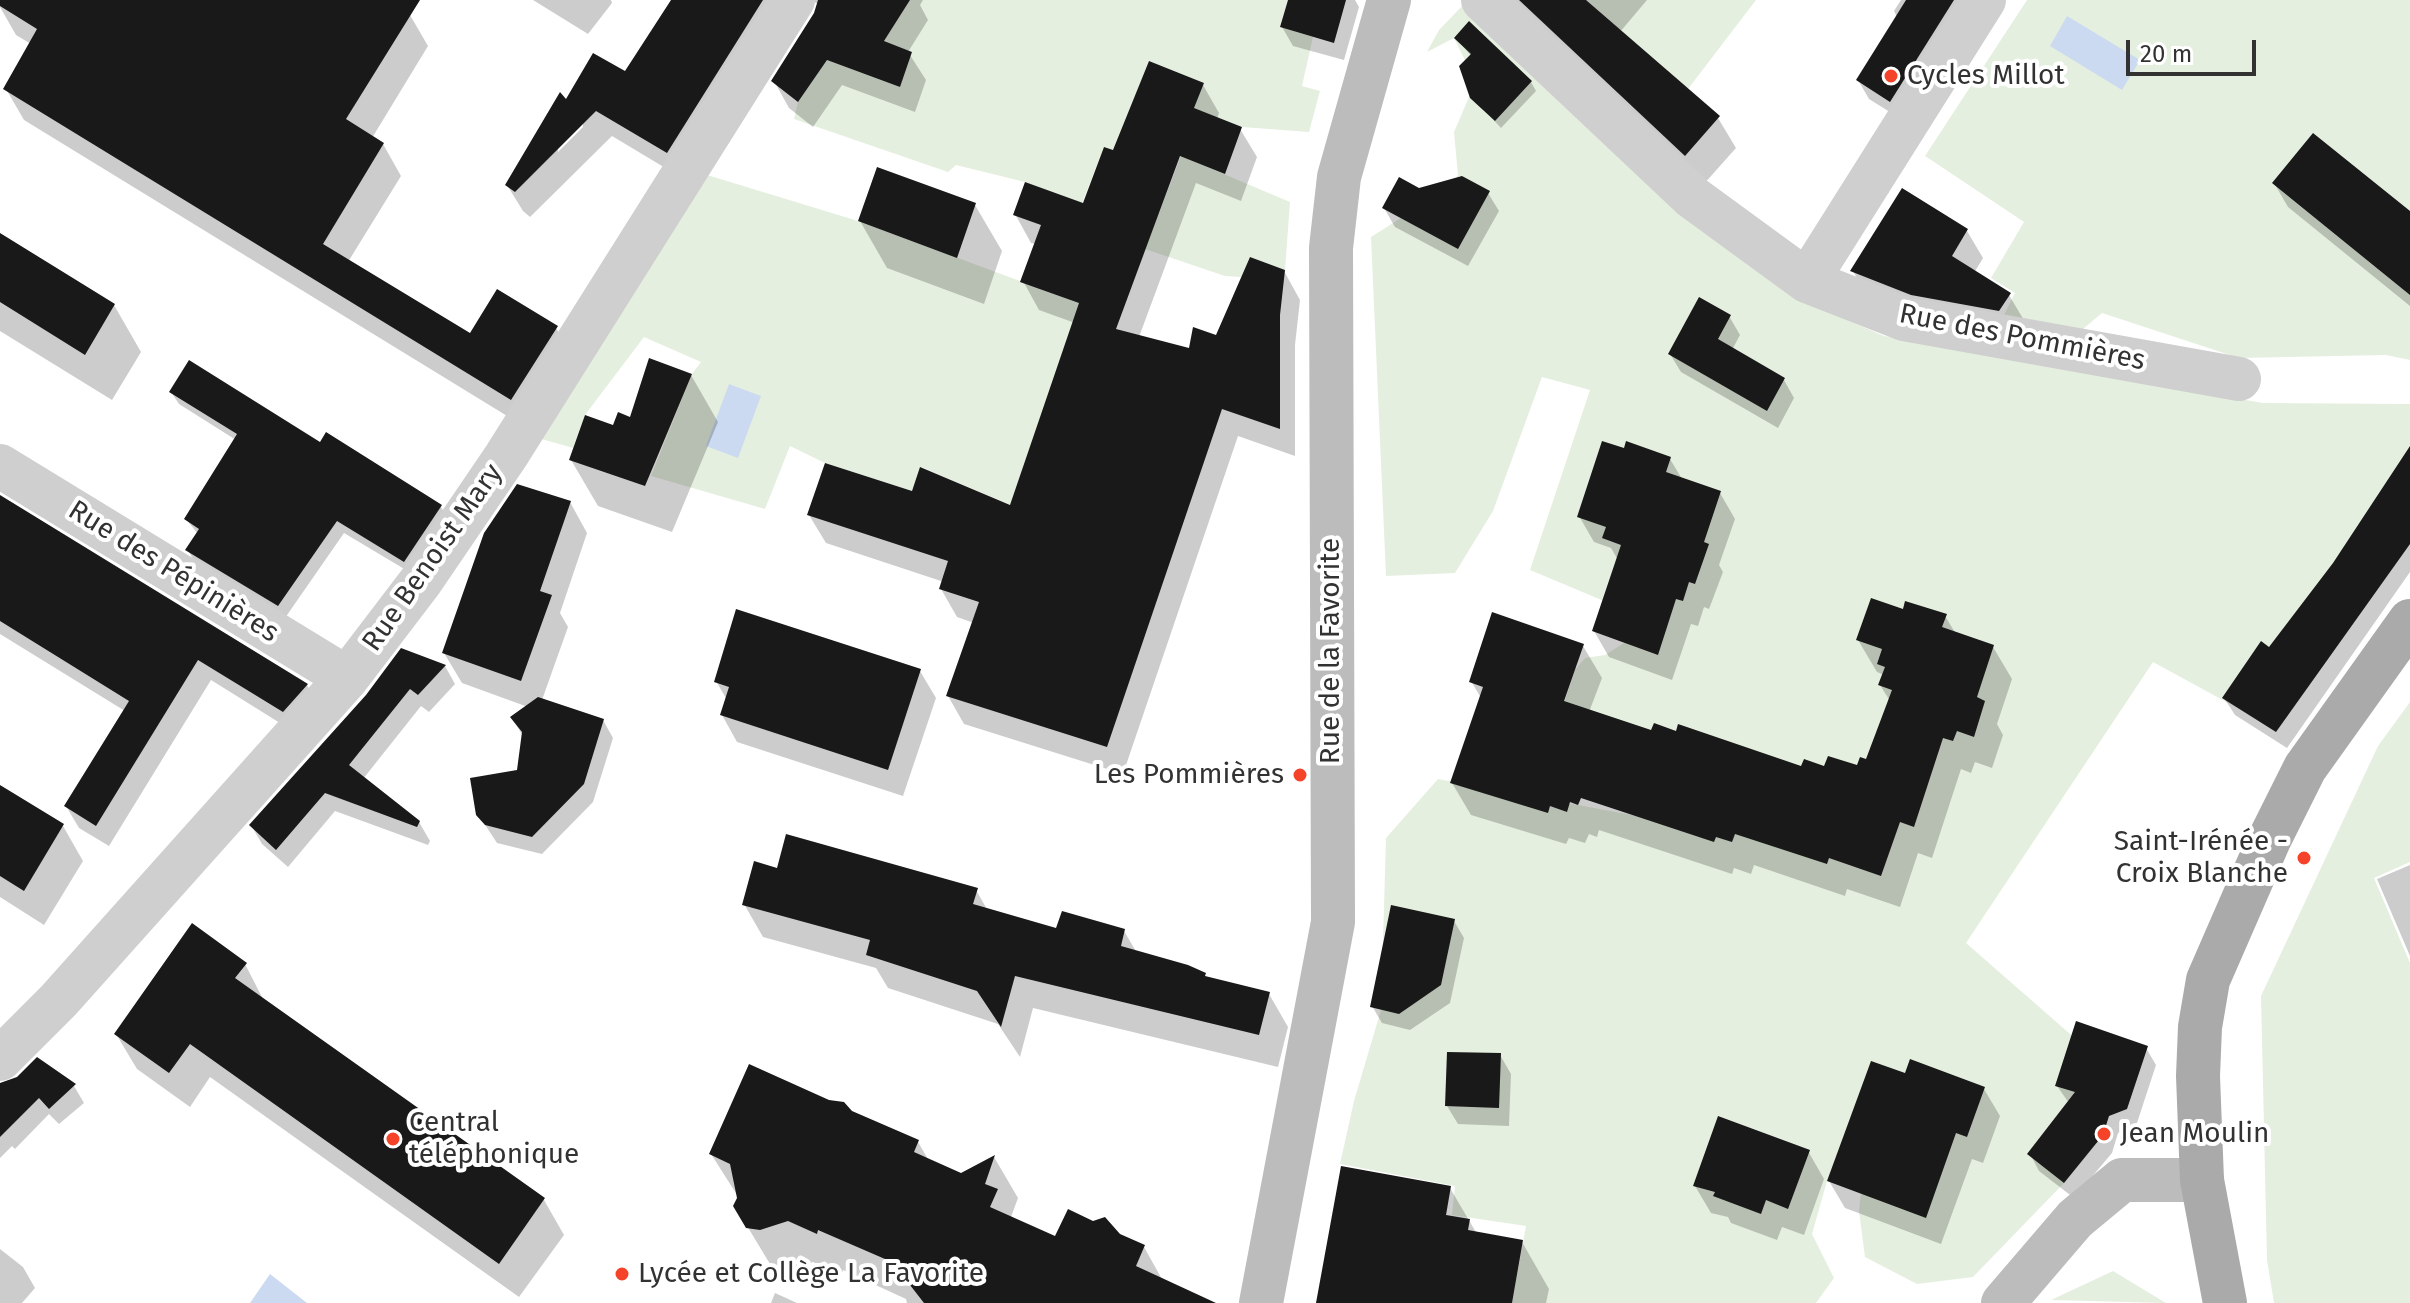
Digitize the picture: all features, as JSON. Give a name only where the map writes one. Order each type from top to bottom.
[{"type":"main road","points":[[2225,1303],[2202,1180],[2200,1027],[2212,966],[2305,768],[2410,621]]},
{"type":"street","name":"Rue Benoist Mary","points":[[0,1059],[59,1000],[347,678],[421,581],[506,456],[793,0]]},
{"type":"street","name":"Rue de la Favorite","points":[[1261,1303],[1333,922],[1331,248],[1339,177],[1389,0]]},
{"type":"street","name":"Rue des Pommières","points":[[1483,0],[1692,197],[1807,281],[1904,319],[2239,379]]},
{"type":"street","points":[[1807,281],[1984,0]]},
{"type":"street","name":"Rue des Pépinières","points":[[0,466],[347,678]]},
{"type":"street","points":[[2003,1303],[2075,1219],[2122,1180],[2202,1180]]},
{"type":"green space","points":[[910,0],[1288,0],[1280,27],[1313,37],[1302,86],[1320,91],[1309,132],[1242,127],[1194,108],[1204,83],[1149,61],[1121,132],[1130,156],[1104,147],[1081,206],[1025,182],[956,165],[948,172],[794,119],[798,102],[827,60],[900,87],[912,52],[884,41]]},
{"type":"green space","points":[[1586,0],[1756,0],[1688,89]]},
{"type":"green space","points":[[2027,0],[2410,0],[2410,360],[2386,355],[2239,358],[2102,313],[2083,329],[2004,315],[2015,293],[1991,278],[2024,222],[1925,156]]},
{"type":"green space","points":[[1464,4],[1824,310],[1884,336],[2263,403],[2410,404],[2410,488],[2252,716],[2153,662],[1966,943],[2085,1047],[2064,1183],[1973,1277],[1917,1284],[1865,1257],[1859,1211],[1864,1165],[1827,1181],[1812,1234],[1834,1278],[1816,1303],[1512,1303],[1526,1226],[1452,1215],[1455,1186],[1340,1164],[1354,1101],[1381,1010],[1386,838],[1438,779],[1868,859],[1563,706],[1575,670],[1585,658],[1605,655],[1624,643],[1635,614],[1530,570],[1590,390],[1542,377],[1493,511],[1455,573],[1386,576],[1371,237],[1401,218],[1427,222],[1458,175],[1454,132],[1469,97],[1478,87],[1454,38],[1427,52],[1439,30]]},
{"type":"green space","points":[[1181,156],[1290,202],[1285,270],[1250,257],[1241,277],[1225,276],[1145,249]]},
{"type":"green space","points":[[704,174],[858,221],[1120,318],[1096,364],[1010,505],[921,467],[912,491],[825,463],[790,446],[765,509],[651,476],[692,374],[701,362],[644,337],[585,415],[573,448],[531,436]]},
{"type":"green space","points":[[2410,702],[2410,862],[2374,878],[2410,963],[2410,1303],[2274,1303],[2267,1260],[2261,996],[2378,746]]},
{"type":"green space","points":[[2113,1271],[2166,1303],[2051,1300]]},
{"type":"water","points":[[2067,16],[2140,60],[2122,90],[2050,46]]},
{"type":"water","points":[[729,384],[761,396],[738,458],[706,446]]},
{"type":"water","points":[[270,1274],[307,1303],[250,1303]]},
{"type":"building","points":[[0,0],[420,0],[346,119],[384,143],[323,244],[470,333],[497,289],[558,326],[511,400],[3,89],[37,29],[0,6]]},
{"type":"building","points":[[671,0],[763,0],[667,153],[596,111],[515,192],[505,185],[560,92],[566,99],[593,53],[625,71]]},
{"type":"building","points":[[818,0],[910,0],[884,41],[912,52],[900,87],[827,60],[798,102],[771,81],[814,13]]},
{"type":"building","points":[[1288,0],[1346,0],[1334,43],[1280,27]]},
{"type":"building","points":[[1519,0],[1586,0],[1720,116],[1685,156]]},
{"type":"building","points":[[1906,0],[1954,0],[1890,102],[1856,80]]},
{"type":"building","points":[[1469,21],[1532,81],[1495,121],[1470,98],[1459,66],[1471,54],[1454,38]]},
{"type":"building","points":[[1149,61],[1204,83],[1194,108],[1242,127],[1225,174],[1180,156],[1116,329],[1189,348],[1193,327],[1216,335],[1250,257],[1285,270],[1280,315],[1280,429],[1222,409],[1107,747],[946,696],[979,602],[939,589],[948,561],[807,515],[825,463],[912,491],[920,467],[1010,505],[1079,303],[1020,282],[1041,225],[1013,215],[1025,182],[1083,203],[1104,147],[1113,150]]},
{"type":"building","points":[[2313,133],[2410,211],[2410,295],[2272,183]]},
{"type":"building","points":[[877,167],[976,203],[957,258],[858,221]]},
{"type":"building","points":[[1462,176],[1490,191],[1458,249],[1382,208],[1399,177],[1419,188]]},
{"type":"building","points":[[1902,188],[1968,229],[1952,256],[2011,293],[1999,311],[1911,295],[1850,271]]},
{"type":"building","points":[[0,233],[115,304],[85,355],[0,302]]},
{"type":"building","points":[[1699,297],[1731,315],[1718,339],[1785,378],[1767,411],[1668,354]]},
{"type":"building","points":[[649,358],[692,374],[645,486],[569,460],[585,415],[613,425],[618,412],[630,417]]},
{"type":"building","points":[[189,360],[320,442],[326,432],[442,505],[404,562],[337,521],[278,606],[185,550],[199,529],[184,519],[237,434],[169,392]]},
{"type":"building","points":[[1602,441],[1624,448],[1626,441],[1671,457],[1666,472],[1721,491],[1704,542],[1709,544],[1695,584],[1689,582],[1683,601],[1676,599],[1658,655],[1592,631],[1621,545],[1602,538],[1606,527],[1577,517]]},
{"type":"building","points":[[2410,446],[2410,544],[2276,732],[2222,698],[2261,641],[2269,647],[2333,563]]},
{"type":"building","points":[[517,484],[571,501],[540,591],[552,595],[521,681],[442,653],[484,533]]},
{"type":"building","points":[[0,495],[308,684],[283,712],[198,660],[96,826],[64,806],[129,701],[0,621]]},
{"type":"building","points":[[1871,598],[1903,609],[1905,601],[1947,614],[1942,627],[1994,645],[1977,697],[1985,701],[1974,737],[1957,731],[1953,741],[1943,738],[1914,827],[1900,822],[1881,876],[1829,858],[1827,864],[1735,834],[1732,842],[1716,837],[1714,842],[1581,798],[1578,805],[1570,802],[1567,812],[1550,806],[1548,813],[1450,783],[1483,687],[1469,682],[1492,612],[1584,644],[1564,701],[1651,730],[1654,723],[1676,731],[1678,724],[1801,766],[1804,759],[1824,766],[1828,756],[1857,765],[1860,757],[1866,759],[1892,690],[1878,685],[1885,667],[1877,664],[1882,649],[1856,640]]},
{"type":"building","points":[[736,609],[921,669],[888,770],[720,715],[729,687],[714,682]]},
{"type":"building","points":[[401,648],[446,665],[418,695],[410,689],[349,765],[420,821],[417,827],[325,793],[276,850],[249,825],[366,695]]},
{"type":"building","points":[[538,697],[604,719],[584,784],[532,837],[485,825],[476,815],[470,778],[517,770],[522,732],[510,717]]},
{"type":"building","points":[[0,785],[64,824],[24,891],[0,876]]},
{"type":"building","points":[[786,834],[978,888],[973,904],[1056,928],[1062,911],[1125,929],[1121,946],[1188,965],[1206,973],[1205,976],[1270,992],[1259,1035],[1015,976],[1001,1027],[977,991],[866,955],[870,940],[742,905],[754,861],[777,868]]},
{"type":"building","points":[[1391,905],[1455,919],[1441,985],[1399,1014],[1370,1007]]},
{"type":"building","name":"Central téléphonique","points":[[192,923],[247,963],[235,978],[545,1198],[499,1264],[190,1044],[169,1073],[114,1034]]},
{"type":"building","points":[[2076,1021],[2148,1046],[2127,1109],[2109,1116],[2103,1135],[2064,1183],[2027,1154],[2075,1092],[2055,1086]]},
{"type":"building","points":[[1447,1052],[1501,1053],[1499,1108],[1445,1106]]},
{"type":"building","points":[[37,1057],[76,1084],[49,1109],[39,1098],[0,1137],[0,1083],[17,1077]]},
{"type":"building","points":[[1910,1059],[1985,1087],[1967,1137],[1956,1133],[1926,1218],[1827,1181],[1871,1061],[1905,1073]]},
{"type":"building","points":[[749,1064],[829,1100],[844,1102],[852,1111],[919,1140],[914,1152],[961,1173],[995,1155],[985,1184],[998,1189],[990,1207],[1055,1236],[1068,1209],[1093,1221],[1105,1217],[1120,1234],[1145,1245],[1136,1266],[1216,1303],[924,1303],[910,1285],[915,1272],[818,1230],[817,1234],[788,1221],[760,1230],[746,1228],[733,1206],[737,1198],[730,1164],[709,1154]]},
{"type":"building","points":[[1718,1116],[1810,1150],[1788,1209],[1766,1200],[1761,1214],[1713,1196],[1715,1192],[1693,1186]]},
{"type":"building","points":[[1341,1166],[1451,1186],[1446,1215],[1470,1219],[1468,1230],[1523,1240],[1512,1303],[1316,1303]]},
{"type":"place","name":"Cycles Millot","points":[[1891,76]]},
{"type":"place","name":"Les Pommières","points":[[1300,775]]},
{"type":"place","name":"Saint-Irénée - Croix Blanche","points":[[2304,858]]},
{"type":"place","name":"Jean Moulin","points":[[2104,1134]]},
{"type":"place","name":"Central téléphonique","points":[[393,1139]]},
{"type":"place","name":"Lycée et Collège La Favorite","points":[[622,1274]]}]
